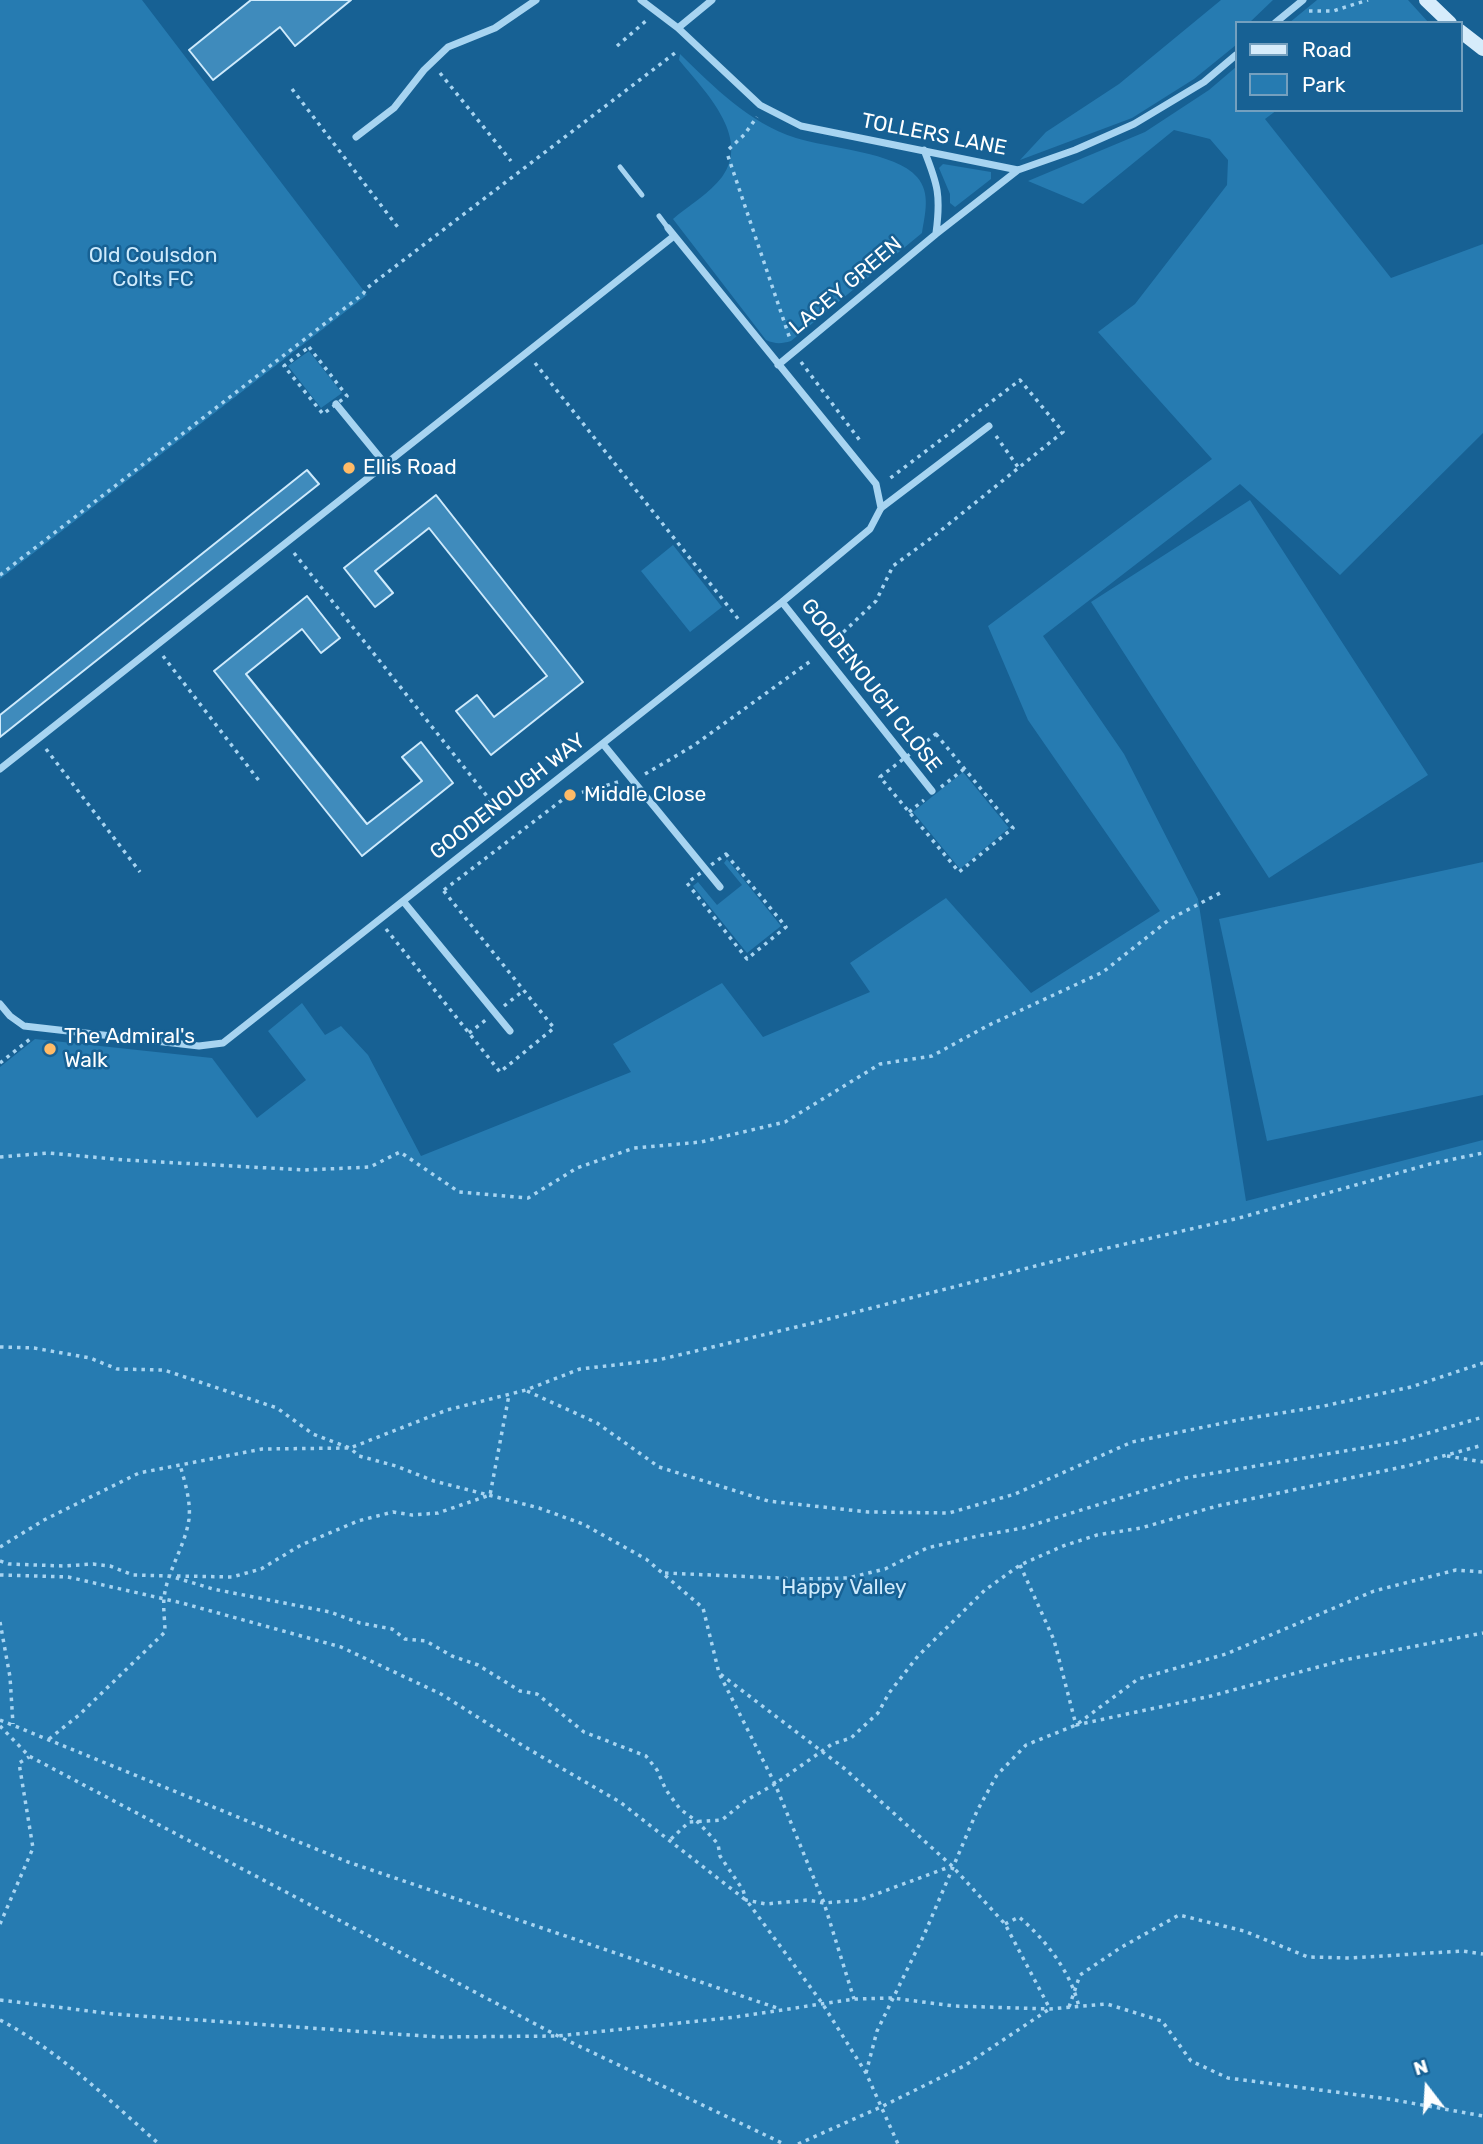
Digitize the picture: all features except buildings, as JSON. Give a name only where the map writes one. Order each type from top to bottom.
[{"type":"main road","points":[[1426,0],[1448,21]]},
{"type":"main road","points":[[1462,33],[1483,49]]},
{"type":"street","points":[[356,136],[394,107],[448,47],[495,28],[536,0]]},
{"type":"street","name":"TOLLERS LANE","points":[[641,0],[678,28],[764,107],[801,125],[1018,170],[1075,150],[1134,124],[1204,82],[1234,57]]},
{"type":"street","points":[[678,28],[712,0]]},
{"type":"street","points":[[1277,21],[1300,2]]},
{"type":"street","points":[[924,150],[934,174],[940,202],[936,234]]},
{"type":"street","name":"LACEY GREEN","points":[[778,365],[1018,170]]},
{"type":"street","points":[[668,228],[876,484],[881,508]]},
{"type":"street","points":[[0,769],[674,236]]},
{"type":"street","points":[[336,404],[386,465]]},
{"type":"street","name":"GOODENOUGH WAY","points":[[0,1004],[24,1026],[200,1046],[223,1043],[782,602],[870,529],[881,508],[989,426]]},
{"type":"street","name":"GOODENOUGH CLOSE","points":[[782,602],[932,791]]},
{"type":"street","points":[[603,744],[720,887]]},
{"type":"street","points":[[403,901],[510,1031]]},
{"type":"lane","points":[[620,167],[642,195]]},
{"type":"lane","points":[[659,216],[668,228]]},
{"type":"path","points":[[1300,2],[1309,11],[1321,13],[1368,0]]},
{"type":"path","points":[[617,46],[657,12]]},
{"type":"path","points":[[0,575],[363,294],[367,288],[675,53]]},
{"type":"path","points":[[432,62],[511,161]]},
{"type":"path","points":[[292,89],[400,230]]},
{"type":"path","points":[[729,149],[744,135],[764,107]]},
{"type":"path","points":[[728,156],[795,352],[865,447]]},
{"type":"path","points":[[336,404],[323,414],[284,366],[309,347],[347,396]]},
{"type":"path","points":[[291,349],[297,356]]},
{"type":"path","points":[[527,353],[747,630]]},
{"type":"path","points":[[978,412],[1018,468]]},
{"type":"path","points":[[889,479],[900,492]]},
{"type":"path","points":[[286,543],[506,820]]},
{"type":"path","points":[[156,646],[260,782]]},
{"type":"path","points":[[936,734],[1013,828],[959,872],[880,777],[905,758],[936,734]]},
{"type":"path","points":[[39,739],[141,872]]},
{"type":"path","points":[[726,854],[786,927],[747,959],[687,883],[706,869],[726,854]]},
{"type":"path","points":[[0,1157],[48,1153],[305,1170],[370,1167],[400,1153],[460,1192],[528,1198],[577,1168],[635,1149],[701,1142],[785,1122],[880,1064],[932,1056],[988,1026],[1104,972],[1170,919],[1222,892]]},
{"type":"path","points":[[0,1063],[43,1029]]},
{"type":"path","points":[[0,1547],[44,1520],[139,1474],[262,1449],[350,1448],[447,1410],[526,1390],[580,1369],[658,1360],[813,1323],[1086,1253],[1239,1218],[1430,1164],[1483,1153]]},
{"type":"path","points":[[0,1347],[34,1348],[90,1358],[117,1369],[164,1370],[277,1408],[313,1434],[350,1448],[359,1456],[396,1466],[434,1481],[539,1508],[583,1524],[621,1544],[665,1573],[703,1608],[719,1673],[775,1784],[824,1903],[854,1999]]},
{"type":"path","points":[[526,1390],[597,1423],[659,1467],[768,1501],[868,1512],[948,1513],[1015,1494],[1132,1442],[1411,1387],[1483,1363]]},
{"type":"path","points":[[490,1495],[509,1395]]},
{"type":"path","points":[[665,1573],[801,1579],[848,1578],[885,1569],[927,1548],[1023,1528],[1185,1478],[1398,1442],[1483,1417]]},
{"type":"path","points":[[670,1840],[689,1822],[722,1820],[745,1801],[775,1784],[832,1744],[851,1738],[866,1726],[918,1656],[985,1590],[1020,1565],[1097,1535],[1141,1528],[1217,1506],[1407,1466],[1483,1445]]},
{"type":"path","points":[[1444,1456],[1483,1462]]},
{"type":"path","points":[[49,1740],[79,1715],[165,1632],[164,1599],[183,1545],[189,1517],[186,1487],[180,1465]]},
{"type":"path","points":[[0,1561],[49,1566],[93,1564],[110,1566],[133,1575],[232,1577],[261,1569],[301,1545],[358,1521],[393,1512],[412,1515],[438,1513],[490,1495]]},
{"type":"path","points":[[1020,1565],[1054,1640],[1076,1725]]},
{"type":"path","points":[[1076,1725],[1138,1679],[1226,1654],[1374,1591],[1456,1570],[1483,1572]]},
{"type":"path","points":[[0,1575],[68,1577],[164,1599],[341,1647],[441,1694],[525,1747],[621,1801],[747,1901],[822,2003],[866,2073],[898,2144]]},
{"type":"path","points":[[170,1576],[212,1588],[330,1612],[360,1623],[392,1629],[405,1639],[426,1641],[452,1656],[478,1665],[520,1691],[537,1694],[584,1732],[646,1756],[680,1809],[696,1820],[718,1844],[720,1856],[743,1890],[746,1900],[766,1904],[808,1900],[824,1903],[860,1900],[952,1866]]},
{"type":"path","points":[[0,1622],[10,1677],[13,1725]]},
{"type":"path","points":[[866,2073],[877,2031],[925,1935],[977,1811],[997,1775],[1026,1745],[1076,1725],[1211,1696],[1344,1660],[1483,1633]]},
{"type":"path","points":[[719,1673],[845,1769],[952,1866],[1005,1924],[1049,2009]]},
{"type":"path","points":[[0,1720],[348,1862],[782,2010]]},
{"type":"path","points":[[0,1726],[29,1756],[558,2036],[784,2144]]},
{"type":"path","points":[[0,1924],[33,1848],[19,1763],[29,1756]]},
{"type":"path","points":[[1069,2007],[1080,1975],[1120,1948],[1180,1915],[1244,1931],[1308,1956],[1350,1958],[1463,1951],[1483,1954]]},
{"type":"path","points":[[1005,1924],[1018,1917],[1040,1934],[1075,1989],[1079,2007]]},
{"type":"path","points":[[0,2000],[113,2014],[438,2037],[558,2036],[854,1999],[892,1998],[954,2007],[1049,2009],[1107,2004],[1162,2021],[1191,2061],[1228,2078],[1388,2099],[1483,2116]]},
{"type":"path","points":[[798,2144],[964,2066],[1049,2009]]},
{"type":"path","points":[[0,2020],[23,2032],[78,2074],[159,2144]]},
{"type":"green space","name":"Old Coulsdon Colts FC","points":[[0,0],[142,0],[367,295],[0,579]]},
{"type":"green space","points":[[1221,0],[1273,0],[1251,21],[1234,21],[1234,47],[1194,79],[1132,118],[1020,160],[1046,132],[1119,84]]},
{"type":"green space","points":[[1317,0],[1408,0],[1427,21],[1291,21]]},
{"type":"green space","points":[[680,54],[733,103],[763,123],[809,142],[878,156],[894,162],[917,177],[924,190],[926,204],[922,233],[791,341],[778,343],[766,340],[673,219],[722,177],[730,162],[731,146],[721,114],[679,60]]},
{"type":"green space","name":"Happy Valley","points":[[1234,69],[1234,112],[1274,112],[1265,119],[1391,278],[1483,244],[1483,433],[1340,575],[1240,484],[1043,636],[1124,754],[1198,899],[1246,1201],[1483,1140],[1483,2144],[0,2144],[0,1067],[35,1039],[212,1058],[257,1118],[306,1080],[268,1031],[302,1003],[325,1035],[341,1026],[368,1055],[421,1156],[631,1072],[613,1044],[722,983],[763,1037],[870,992],[850,963],[946,898],[1031,993],[1160,911],[1028,720],[988,626],[1212,459],[1098,332],[1135,304],[1227,185],[1228,160],[1210,139],[1174,130],[1083,204],[1028,181],[1145,132],[1209,90]]},
{"type":"green space","points":[[943,164],[991,172],[991,179],[955,207],[950,203],[950,194],[939,168]]},
{"type":"green space","points":[[309,351],[342,393],[321,408],[288,366]]},
{"type":"green space","points":[[1250,500],[1428,775],[1269,878],[1091,602]]},
{"type":"green space","points":[[673,545],[722,607],[690,632],[641,571]]},
{"type":"green space","points":[[963,772],[1009,828],[960,869],[913,812]]},
{"type":"green space","points":[[727,859],[781,926],[747,953],[693,886],[698,882],[717,905],[742,885],[724,863]]},
{"type":"green space","points":[[1483,862],[1483,1095],[1267,1141],[1219,919]]},
{"type":"place","name":"Ellis Road","points":[[349,468]]},
{"type":"place","name":"Middle Close","points":[[570,795]]},
{"type":"place","name":"The Admiral's Walk","points":[[50,1049]]}]
